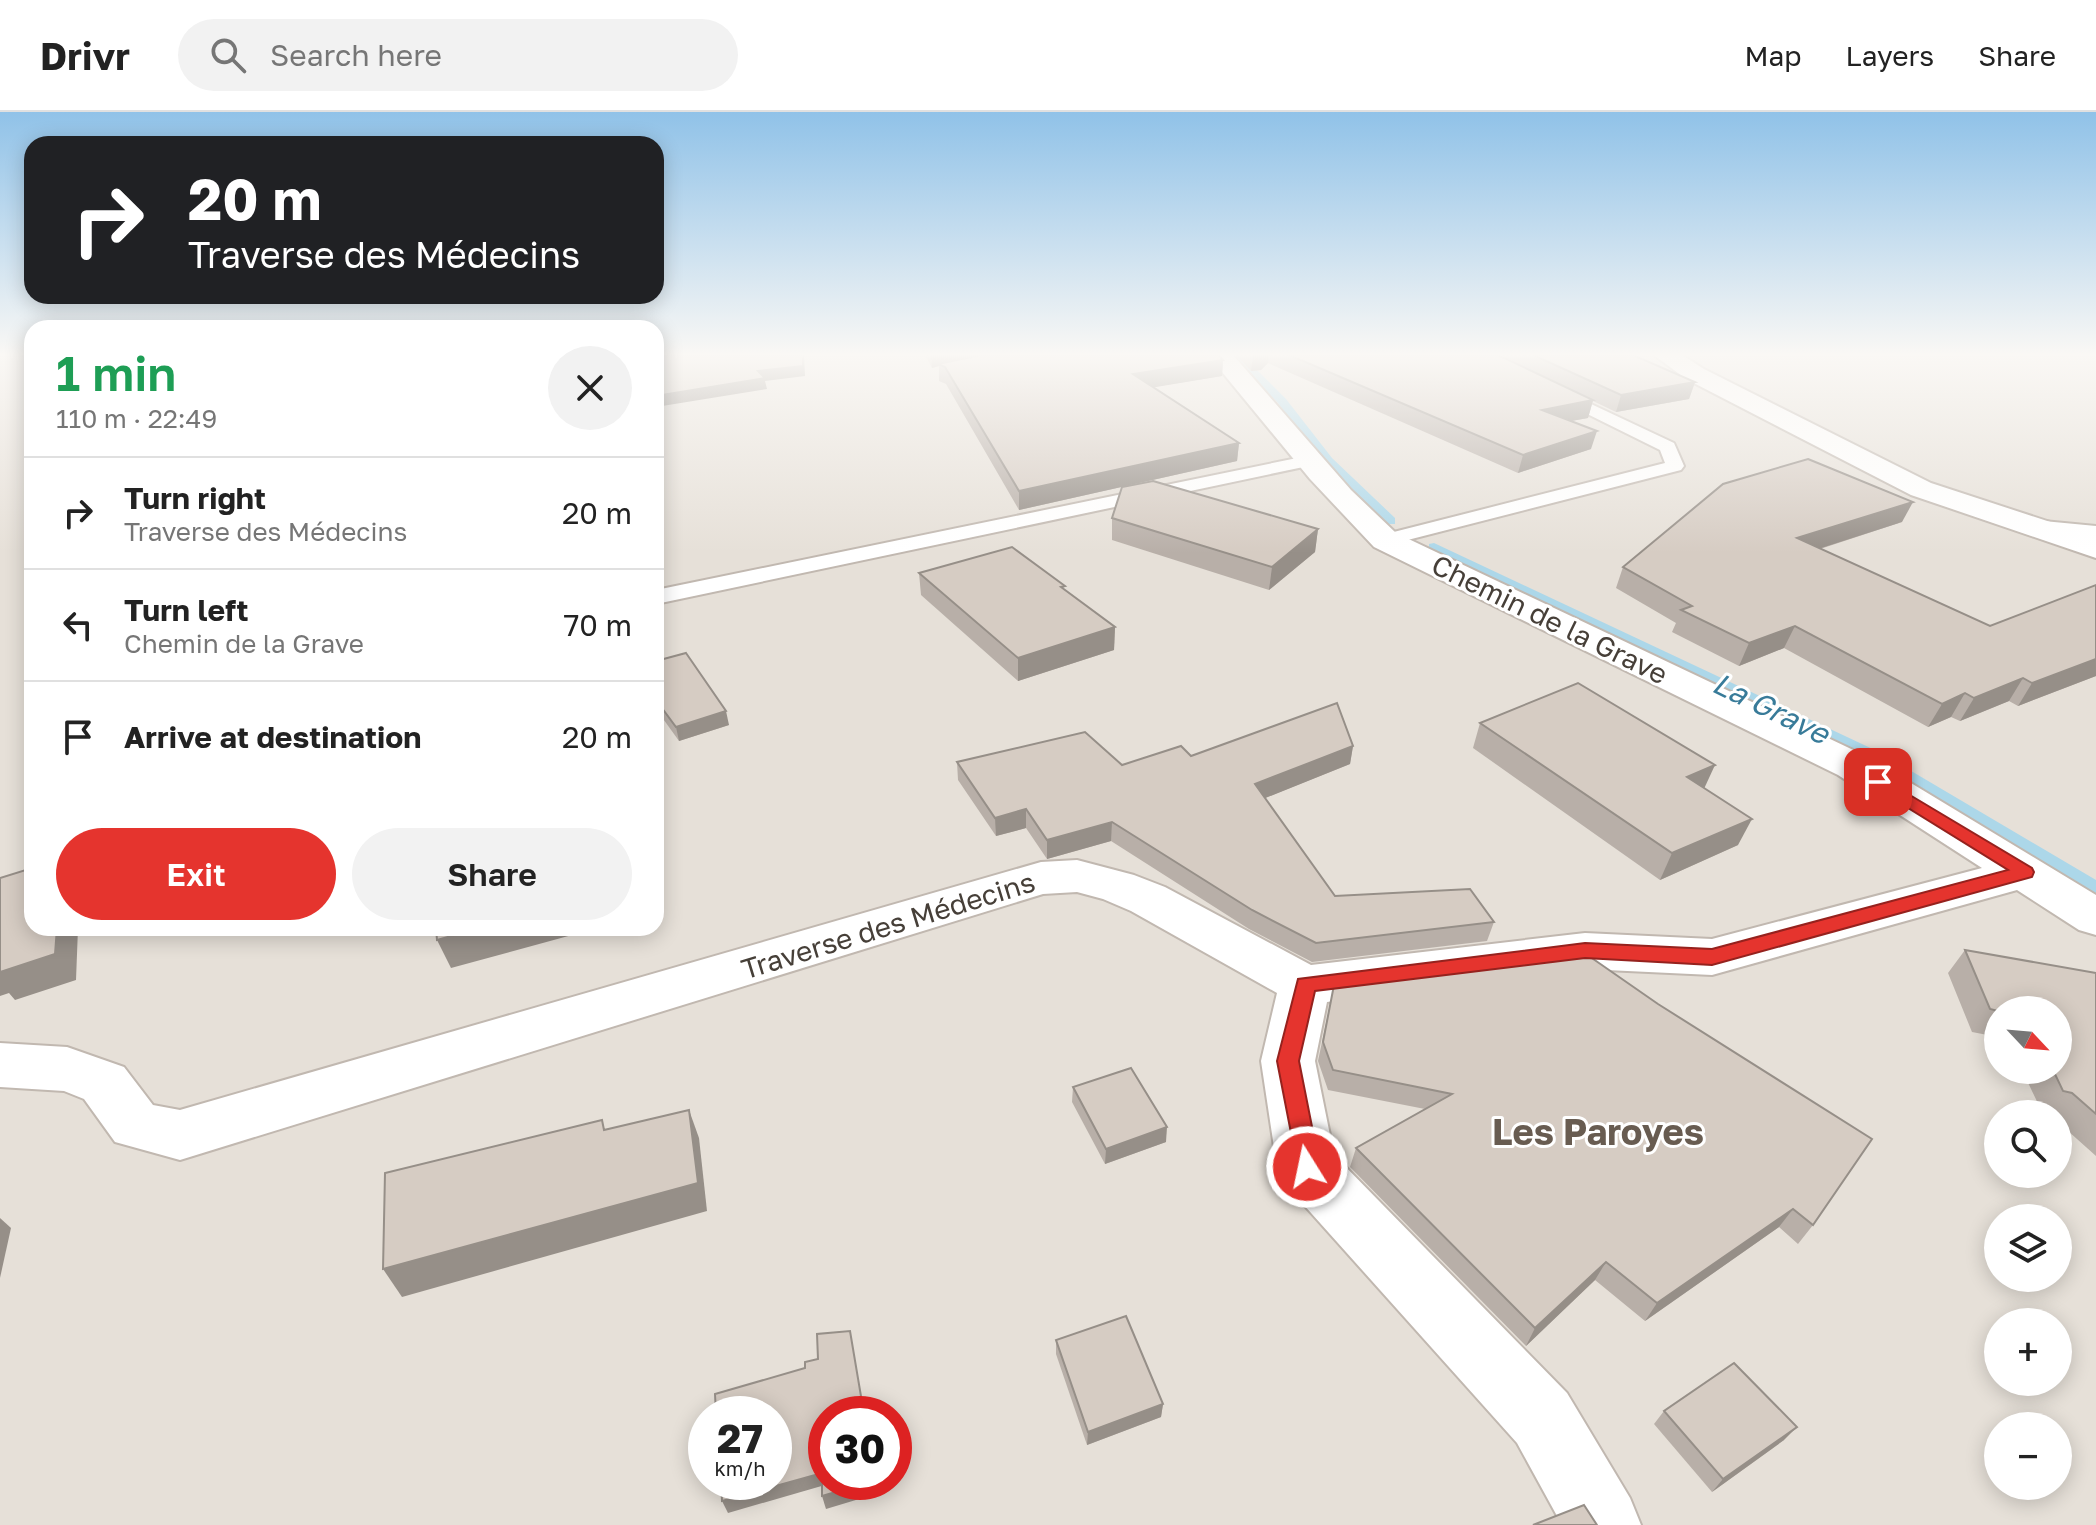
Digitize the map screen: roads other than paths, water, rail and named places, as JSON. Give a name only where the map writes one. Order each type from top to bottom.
[{"type":"street","name":"Chemin de la Grave","points":[[1278,421],[1307,461],[1357,516],[1385,540],[1853,766],[2096,918]]},
{"type":"street","points":[[1787,421],[1921,489],[2096,548]]},
{"type":"street","points":[[1603,1525],[1542,1418],[1307,1167],[1288,1061],[1305,985],[1585,951],[1712,957],[2025,872]]},
{"type":"street","name":"Traverse des Médecins","points":[[0,1065],[67,1069],[104,1083],[135,1125],[180,1135],[1026,882],[1053,877],[1077,876],[1117,886],[1148,899],[1305,985]]},
{"type":"lane","points":[[1385,540],[1675,466],[1668,447],[1614,421]]},
{"type":"lane","points":[[664,595],[1307,461]]},
{"type":"lane","points":[[2024,525],[2096,532]]},
{"type":"waterway","name":"La Grave","points":[[1297,421],[1327,461],[1390,521]]},
{"type":"waterway","name":"La Grave","points":[[1434,547],[1872,756],[2096,890]]},
{"type":"district","name":"Les Paroyes","points":[[1598,1131]]}]
